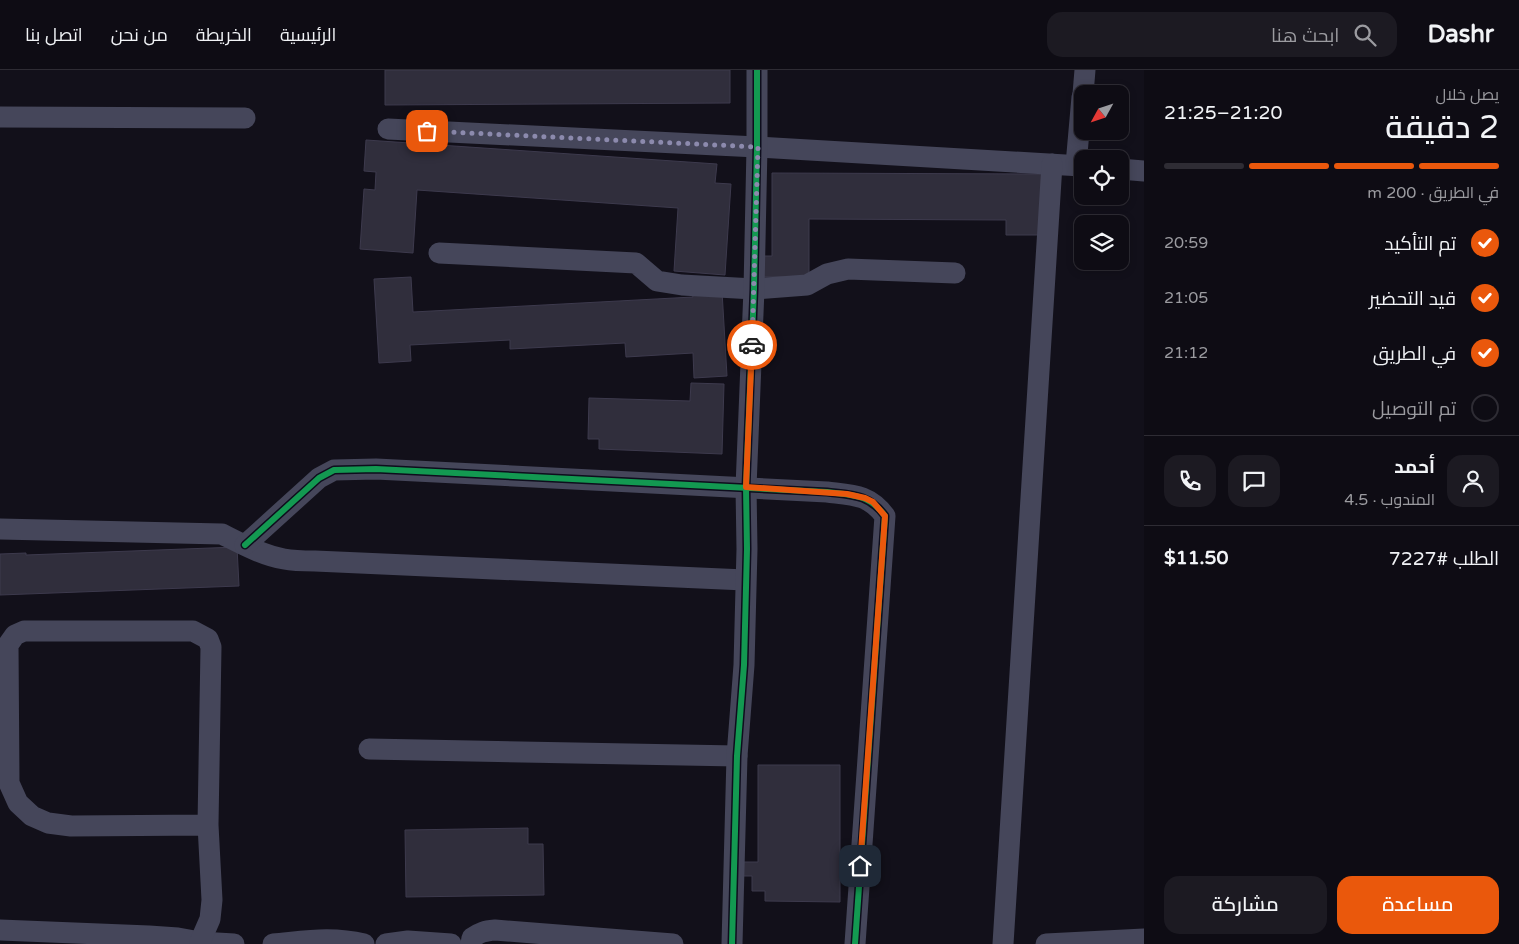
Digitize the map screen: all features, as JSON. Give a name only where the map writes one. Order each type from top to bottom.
[{"type":"street","points":[[732,944],[737,756],[744,665],[746,487],[758,147],[757,70]]},
{"type":"street","points":[[1084,85],[1085,70]]},
{"type":"street","points":[[0,117],[246,118]]},
{"type":"street","points":[[388,129],[1074,165]]},
{"type":"street","points":[[1003,944],[1052,164]]},
{"type":"street","points":[[1129,170],[1144,171]]},
{"type":"street","points":[[439,253],[636,263],[657,281],[682,285],[754,288],[807,285],[827,274],[848,269],[955,273]]},
{"type":"street","points":[[245,546],[319,478],[334,470],[376,469],[746,487],[847,494],[873,502],[885,516],[854,944]]},
{"type":"street","points":[[0,529],[222,534],[245,546],[285,559],[745,580]]},
{"type":"street","points":[[200,942],[212,910],[208,825],[211,646],[208,638],[193,631],[24,631],[15,635],[8,645],[5,738],[9,783],[18,803],[32,816],[48,823],[72,826],[208,825]]},
{"type":"street","points":[[369,750],[737,756]]},
{"type":"street","points":[[0,930],[149,936],[234,944]]},
{"type":"street","points":[[471,944],[472,938],[478,933],[495,930],[672,944]]},
{"type":"street","points":[[1046,944],[1143,938]]},
{"type":"street","points":[[272,944],[327,939],[364,944]]},
{"type":"street","points":[[386,944],[408,941],[451,944]]},
{"type":"building","points":[[385,70],[730,70],[730,103],[385,105]]},
{"type":"building","points":[[366,140],[717,164],[715,183],[731,184],[725,275],[674,271],[678,208],[417,190],[413,253],[360,249],[364,189],[375,190],[376,172],[364,171]]},
{"type":"building","points":[[772,173],[1044,174],[1043,235],[1006,235],[1006,220],[809,219],[809,277],[759,277],[759,256],[772,256]]},
{"type":"building","points":[[411,277],[413,312],[693,297],[692,293],[722,291],[727,376],[694,378],[693,353],[626,357],[625,343],[510,349],[510,340],[410,345],[411,361],[379,363],[374,279]]},
{"type":"building","points":[[691,383],[724,384],[722,454],[599,449],[599,439],[588,439],[589,398],[690,401]]},
{"type":"building","points":[[237,547],[239,586],[0,595],[0,554],[26,553],[26,555]]},
{"type":"building","points":[[758,765],[840,765],[840,902],[765,901],[765,891],[752,891],[752,876],[743,876],[743,862],[758,862]]},
{"type":"building","points":[[528,828],[528,844],[543,844],[544,895],[406,897],[405,830]]},
{"type":"cycle path","points":[[732,944],[737,756],[744,665],[747,549],[746,487],[754,289],[757,70]]},
{"type":"cycle path","points":[[245,545],[319,478],[334,470],[376,469],[827,492],[859,497],[873,503],[885,516],[855,944]]},
{"type":"way so far","points":[[427,131],[758,147],[752,345]]},
{"type":"route","points":[[752,345],[746,487],[847,494],[873,502],[885,516],[860,866]]}]
